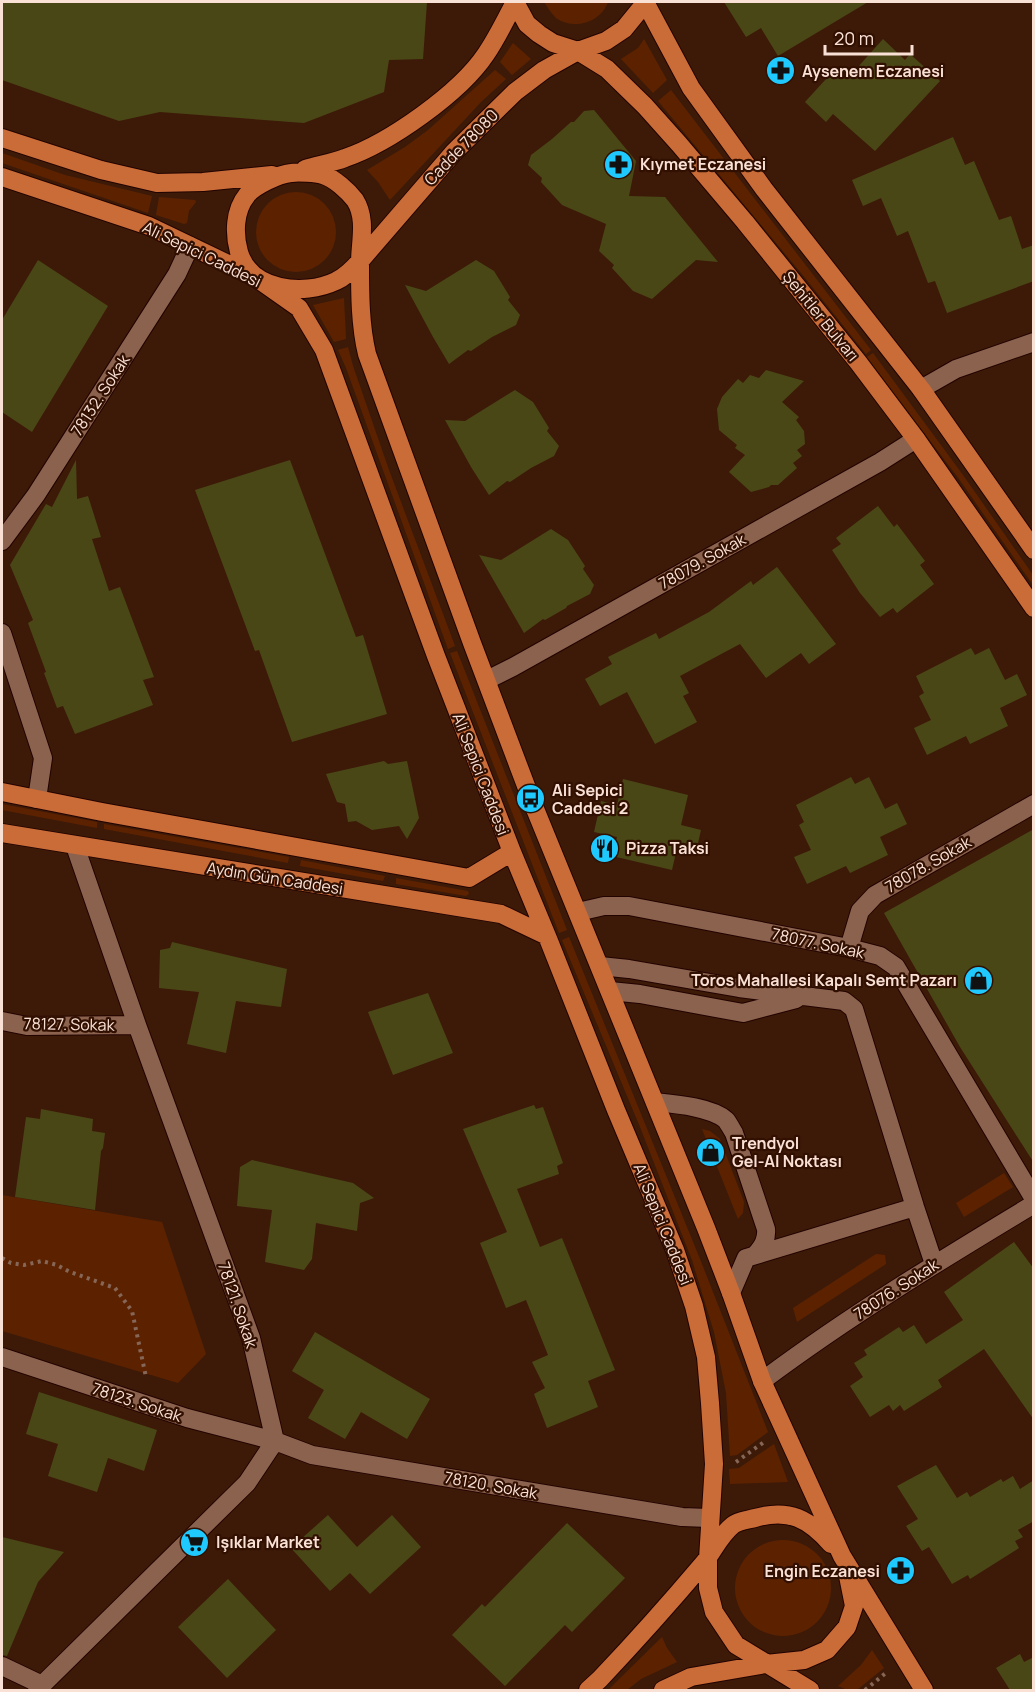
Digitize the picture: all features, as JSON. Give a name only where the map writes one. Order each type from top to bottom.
[{"type":"main road","name":"Şehitler Bulvarı","points":[[515,2],[527,24],[539,34],[553,43],[578,51],[607,69],[679,144],[824,318],[916,440],[1034,608]]},
{"type":"main road","points":[[360,261],[336,281],[320,287],[300,290],[255,278],[242,261],[238,248],[235,228],[240,207],[247,194],[261,184],[290,173],[346,158],[401,130],[424,113],[465,80],[486,55],[515,2]]},
{"type":"main road","name":"Şehitler Bulvarı","points":[[645,2],[691,88],[764,189],[921,389],[1034,550]]},
{"type":"main road","name":"Cadde 78080","points":[[360,261],[454,152],[515,92],[544,70],[578,51],[606,41],[624,29],[645,2]]},
{"type":"main road","points":[[2,138],[101,170],[157,183],[203,182],[290,173],[323,175],[341,186],[355,201],[362,222],[360,261],[363,339],[367,354],[531,799],[731,1293],[762,1381],[842,1556],[850,1581],[854,1606],[846,1627],[827,1650],[804,1660],[691,1677],[663,1690]]},
{"type":"main road","name":"Ali Sepici Caddesi","points":[[2,177],[149,226],[255,278],[299,308],[324,350],[435,656],[545,935],[675,1250],[694,1306],[706,1357],[714,1464],[708,1558]]},
{"type":"main road","name":"Aydın Gün Caddesi","points":[[2,792],[469,878],[512,852]]},
{"type":"main road","name":"Aydın Gün Caddesi","points":[[2,833],[501,914],[545,935]]},
{"type":"main road","points":[[588,1690],[708,1558],[719,1540],[734,1524],[770,1513],[801,1518],[818,1530],[842,1556],[924,1690]]},
{"type":"main road","points":[[708,1558],[708,1588],[714,1612],[735,1645],[810,1690]]},
{"type":"street","name":"78132. Sokak","points":[[2,540],[42,486],[177,274],[190,246]]},
{"type":"street","points":[[921,389],[956,369],[1034,342]]},
{"type":"street","name":"78079. Sokak","points":[[487,680],[575,633],[916,440]]},
{"type":"street","points":[[2,633],[43,758],[37,799]]},
{"type":"street","name":"78078. Sokak","points":[[849,948],[860,911],[875,895],[1034,804]]},
{"type":"street","name":"78121. Sokak","points":[[75,846],[136,1024],[251,1338],[275,1442]]},
{"type":"street","name":"78077. Sokak","points":[[578,912],[604,906],[629,906],[880,956],[896,967],[1034,1199]]},
{"type":"street","points":[[600,966],[739,988],[844,1001],[854,1009],[934,1264]]},
{"type":"street","points":[[610,992],[640,994],[743,1013],[804,996]]},
{"type":"street","name":"78127. Sokak","points":[[2,1021],[27,1026],[136,1024]]},
{"type":"street","points":[[655,1102],[684,1104],[719,1115],[728,1122],[734,1133],[766,1229],[764,1243],[756,1254]]},
{"type":"street","name":"78076. Sokak","points":[[762,1381],[788,1361],[934,1264],[1034,1204]]},
{"type":"street","points":[[731,1293],[746,1258],[915,1207]]},
{"type":"street","name":"78123. Sokak","points":[[2,1357],[187,1418],[275,1442]]},
{"type":"street","points":[[2,1666],[40,1688],[247,1483],[275,1442]]},
{"type":"street","name":"78120. Sokak","points":[[275,1442],[312,1455],[671,1515],[710,1518]]},
{"type":"path","points":[[2,1258],[11,1263],[24,1265],[42,1261],[57,1264],[70,1272],[115,1288],[132,1311],[146,1377]]},
{"type":"path","points":[[730,1463],[738,1462],[771,1437]]},
{"type":"path","points":[[865,1690],[888,1672]]},
{"type":"shaded area","points":[[544,2],[608,2],[599,15],[593,19],[571,24],[556,18]]},
{"type":"shaded area","points":[[644,39],[667,80],[653,93],[621,59],[638,48]]},
{"type":"shaded area","points":[[513,43],[531,59],[512,75],[500,62]]},
{"type":"shaded area","points":[[495,70],[506,79],[481,102],[390,200],[367,170],[428,130]]},
{"type":"shaded area","points":[[671,90],[871,350],[866,354],[658,101]]},
{"type":"shaded area","points":[[2,153],[65,175],[152,196],[148,213],[2,163]]},
{"type":"shaded area","points":[[296,192],[311,195],[324,204],[333,217],[336,232],[333,247],[324,260],[311,269],[296,272],[281,269],[268,260],[259,247],[256,232],[259,217],[268,204],[281,195]]},
{"type":"shaded area","points":[[159,197],[195,200],[196,202],[189,211],[187,223],[156,215]]},
{"type":"shaded area","points":[[344,298],[346,339],[334,342],[313,305]]},
{"type":"shaded area","points":[[348,347],[389,470],[455,646],[448,649],[338,350]]},
{"type":"shaded area","points":[[873,353],[1033,575],[1033,585],[959,479],[867,357]]},
{"type":"shaded area","points":[[457,651],[567,930],[559,933],[450,653]]},
{"type":"shaded area","points":[[2,804],[97,822],[97,828],[2,810]]},
{"type":"shaded area","points":[[104,824],[289,857],[288,863],[104,829]]},
{"type":"shaded area","points":[[301,860],[385,876],[383,881],[300,866]]},
{"type":"shaded area","points":[[396,878],[468,891],[469,894],[466,896],[396,884]]},
{"type":"shaded area","points":[[569,937],[768,1432],[737,1455],[730,1456],[726,1393],[714,1332],[692,1260],[640,1127],[562,940]]},
{"type":"shaded area","points":[[702,1129],[710,1131],[720,1139],[744,1202],[743,1213],[738,1219]]},
{"type":"shaded area","points":[[1004,1173],[1013,1187],[964,1217],[956,1203]]},
{"type":"shaded area","points":[[2,1195],[162,1222],[206,1354],[178,1383],[2,1331]]},
{"type":"shaded area","points":[[876,1254],[885,1255],[886,1264],[797,1322],[793,1308]]},
{"type":"shaded area","points":[[774,1444],[788,1482],[730,1484],[729,1469],[739,1468]]},
{"type":"shaded area","points":[[783,1540],[801,1543],[817,1554],[828,1570],[831,1588],[828,1606],[817,1622],[801,1633],[783,1636],[765,1633],[749,1622],[738,1606],[735,1588],[738,1570],[749,1554],[765,1543]]},
{"type":"shaded area","points":[[662,1637],[677,1662],[641,1679],[627,1690],[608,1690]]},
{"type":"shaded area","points":[[872,1650],[884,1668],[857,1690],[847,1690],[838,1686],[861,1665]]},
{"type":"building","points":[[2,2],[427,2],[423,59],[389,60],[384,92],[304,123],[160,112],[119,121],[2,80]]},
{"type":"building","points":[[724,2],[868,2],[778,56],[761,28],[746,37]]},
{"type":"building","points":[[883,39],[905,60],[910,54],[940,81],[875,151],[833,114],[826,122],[805,102],[836,68],[848,78]]},
{"type":"building","points":[[594,110],[636,161],[629,196],[665,197],[718,262],[696,260],[652,299],[633,291],[612,268],[614,265],[599,251],[606,224],[562,205],[541,182],[542,178],[528,165],[531,155],[571,122],[574,122],[584,111]]},
{"type":"building","points":[[953,137],[965,165],[974,161],[999,220],[1011,216],[1022,249],[1034,245],[1034,281],[947,313],[935,281],[928,283],[908,231],[897,236],[881,198],[863,206],[852,180]]},
{"type":"building","points":[[38,260],[108,306],[32,432],[2,412],[2,320]]},
{"type":"building","points":[[476,260],[494,271],[510,297],[508,300],[520,315],[516,325],[471,351],[468,350],[449,364],[405,285],[426,291]]},
{"type":"building","points":[[766,370],[804,381],[782,402],[799,417],[796,420],[804,431],[805,444],[797,450],[802,456],[793,463],[797,468],[778,485],[751,492],[729,472],[745,455],[735,448],[737,445],[719,430],[717,409],[722,397],[738,379],[743,383],[750,375],[759,378]]},
{"type":"building","points":[[515,390],[533,402],[549,428],[547,431],[559,446],[554,456],[510,482],[507,481],[489,495],[445,420],[465,421]]},
{"type":"building","points":[[76,460],[77,499],[88,496],[101,537],[92,539],[109,591],[120,587],[154,677],[143,680],[153,705],[75,734],[63,706],[57,708],[28,623],[33,620],[10,565],[46,504],[52,507]]},
{"type":"building","points":[[290,460],[356,637],[363,635],[387,714],[292,742],[259,650],[255,651],[195,490]]},
{"type":"building","points":[[878,506],[894,527],[897,524],[925,561],[920,565],[934,584],[897,613],[893,608],[880,617],[860,593],[832,550],[841,544],[836,538]]},
{"type":"building","points":[[551,529],[568,540],[594,585],[590,594],[545,620],[543,619],[524,633],[479,555],[501,560]]},
{"type":"building","points":[[777,567],[836,644],[809,664],[801,653],[766,678],[740,644],[680,676],[689,693],[683,696],[697,722],[655,744],[627,692],[600,706],[585,679],[612,664],[608,657],[656,633],[659,639],[709,612],[751,581],[753,585]]},
{"type":"building","points":[[971,648],[975,655],[989,648],[1005,680],[1017,674],[1027,695],[1000,708],[1008,726],[970,744],[966,736],[927,755],[914,728],[931,720],[919,696],[924,693],[916,676]]},
{"type":"building","points":[[384,761],[388,764],[407,761],[419,818],[407,839],[399,826],[372,830],[356,821],[348,822],[345,804],[337,802],[326,774]]},
{"type":"building","points":[[851,777],[855,784],[869,777],[885,809],[897,803],[907,824],[880,837],[888,855],[850,873],[846,866],[807,884],[794,857],[811,850],[799,825],[804,822],[796,805]]},
{"type":"building","points":[[623,779],[688,795],[681,825],[701,830],[696,852],[677,848],[672,870],[612,856],[617,837],[594,832],[601,801],[617,805]]},
{"type":"building","name":"Toros Mahallesi Kapalı Semt Pazarı","points":[[1034,829],[1034,1163],[960,1047],[884,913]]},
{"type":"building","points":[[172,942],[287,969],[281,1007],[236,1001],[226,1053],[187,1044],[199,992],[159,988],[160,950],[170,948]]},
{"type":"building","points":[[428,993],[453,1053],[393,1075],[368,1012]]},
{"type":"building","points":[[534,1105],[536,1109],[543,1107],[563,1163],[557,1166],[559,1174],[517,1189],[540,1247],[562,1238],[615,1370],[588,1381],[598,1407],[547,1428],[534,1394],[545,1388],[532,1362],[548,1355],[526,1300],[506,1308],[480,1243],[507,1232],[463,1129]]},
{"type":"building","points":[[41,1109],[93,1119],[92,1131],[105,1133],[95,1210],[15,1197],[26,1117],[40,1119]]},
{"type":"building","points":[[252,1160],[353,1183],[374,1198],[360,1203],[357,1231],[316,1223],[312,1259],[304,1270],[265,1262],[272,1210],[237,1206],[240,1167]]},
{"type":"building","points":[[1014,1242],[1034,1269],[1034,1420],[984,1349],[938,1380],[942,1387],[904,1411],[900,1405],[893,1411],[889,1405],[870,1417],[850,1386],[863,1377],[854,1363],[867,1355],[864,1350],[899,1327],[903,1332],[914,1325],[926,1344],[963,1320],[944,1292]]},
{"type":"building","points":[[315,1332],[430,1399],[407,1439],[361,1412],[345,1439],[308,1418],[324,1390],[292,1371]]},
{"type":"building","points":[[39,1392],[157,1430],[144,1471],[108,1458],[97,1492],[48,1476],[58,1444],[26,1434]]},
{"type":"building","points":[[936,1465],[957,1498],[967,1492],[970,1497],[1001,1479],[1003,1482],[1013,1476],[1020,1489],[1034,1480],[1034,1521],[1018,1530],[1023,1537],[1015,1541],[1019,1548],[970,1579],[968,1575],[952,1584],[929,1547],[922,1551],[906,1526],[918,1519],[897,1486]]},
{"type":"building","points":[[328,1515],[357,1547],[392,1515],[421,1547],[370,1594],[350,1573],[330,1591],[291,1548]]},
{"type":"building","points":[[567,1523],[625,1578],[572,1632],[565,1625],[505,1686],[452,1635],[482,1604],[485,1607]]},
{"type":"building","points":[[2,1537],[64,1552],[38,1582],[7,1656],[2,1655]]},
{"type":"building","points":[[228,1579],[276,1630],[227,1678],[178,1627]]},
{"type":"building","points":[[1020,1654],[1024,1662],[1034,1657],[1034,1690],[1010,1690],[996,1668]]},
{"type":"place","name":"Aysenem Eczanesi","points":[[781,71]]},
{"type":"place","name":"Kıymet Eczanesi","points":[[619,164]]},
{"type":"place","name":"Ali Sepici Caddesi 2","points":[[531,799]]},
{"type":"place","name":"Pizza Taksi","points":[[605,848]]},
{"type":"place","name":"Toros Mahallesi Kapalı Semt Pazarı","points":[[978,980]]},
{"type":"place","name":"Trendyol Gel-Al Noktası","points":[[711,1152]]},
{"type":"place","name":"Işıklar Market","points":[[195,1542]]},
{"type":"place","name":"Engin Eczanesi","points":[[901,1571]]}]
